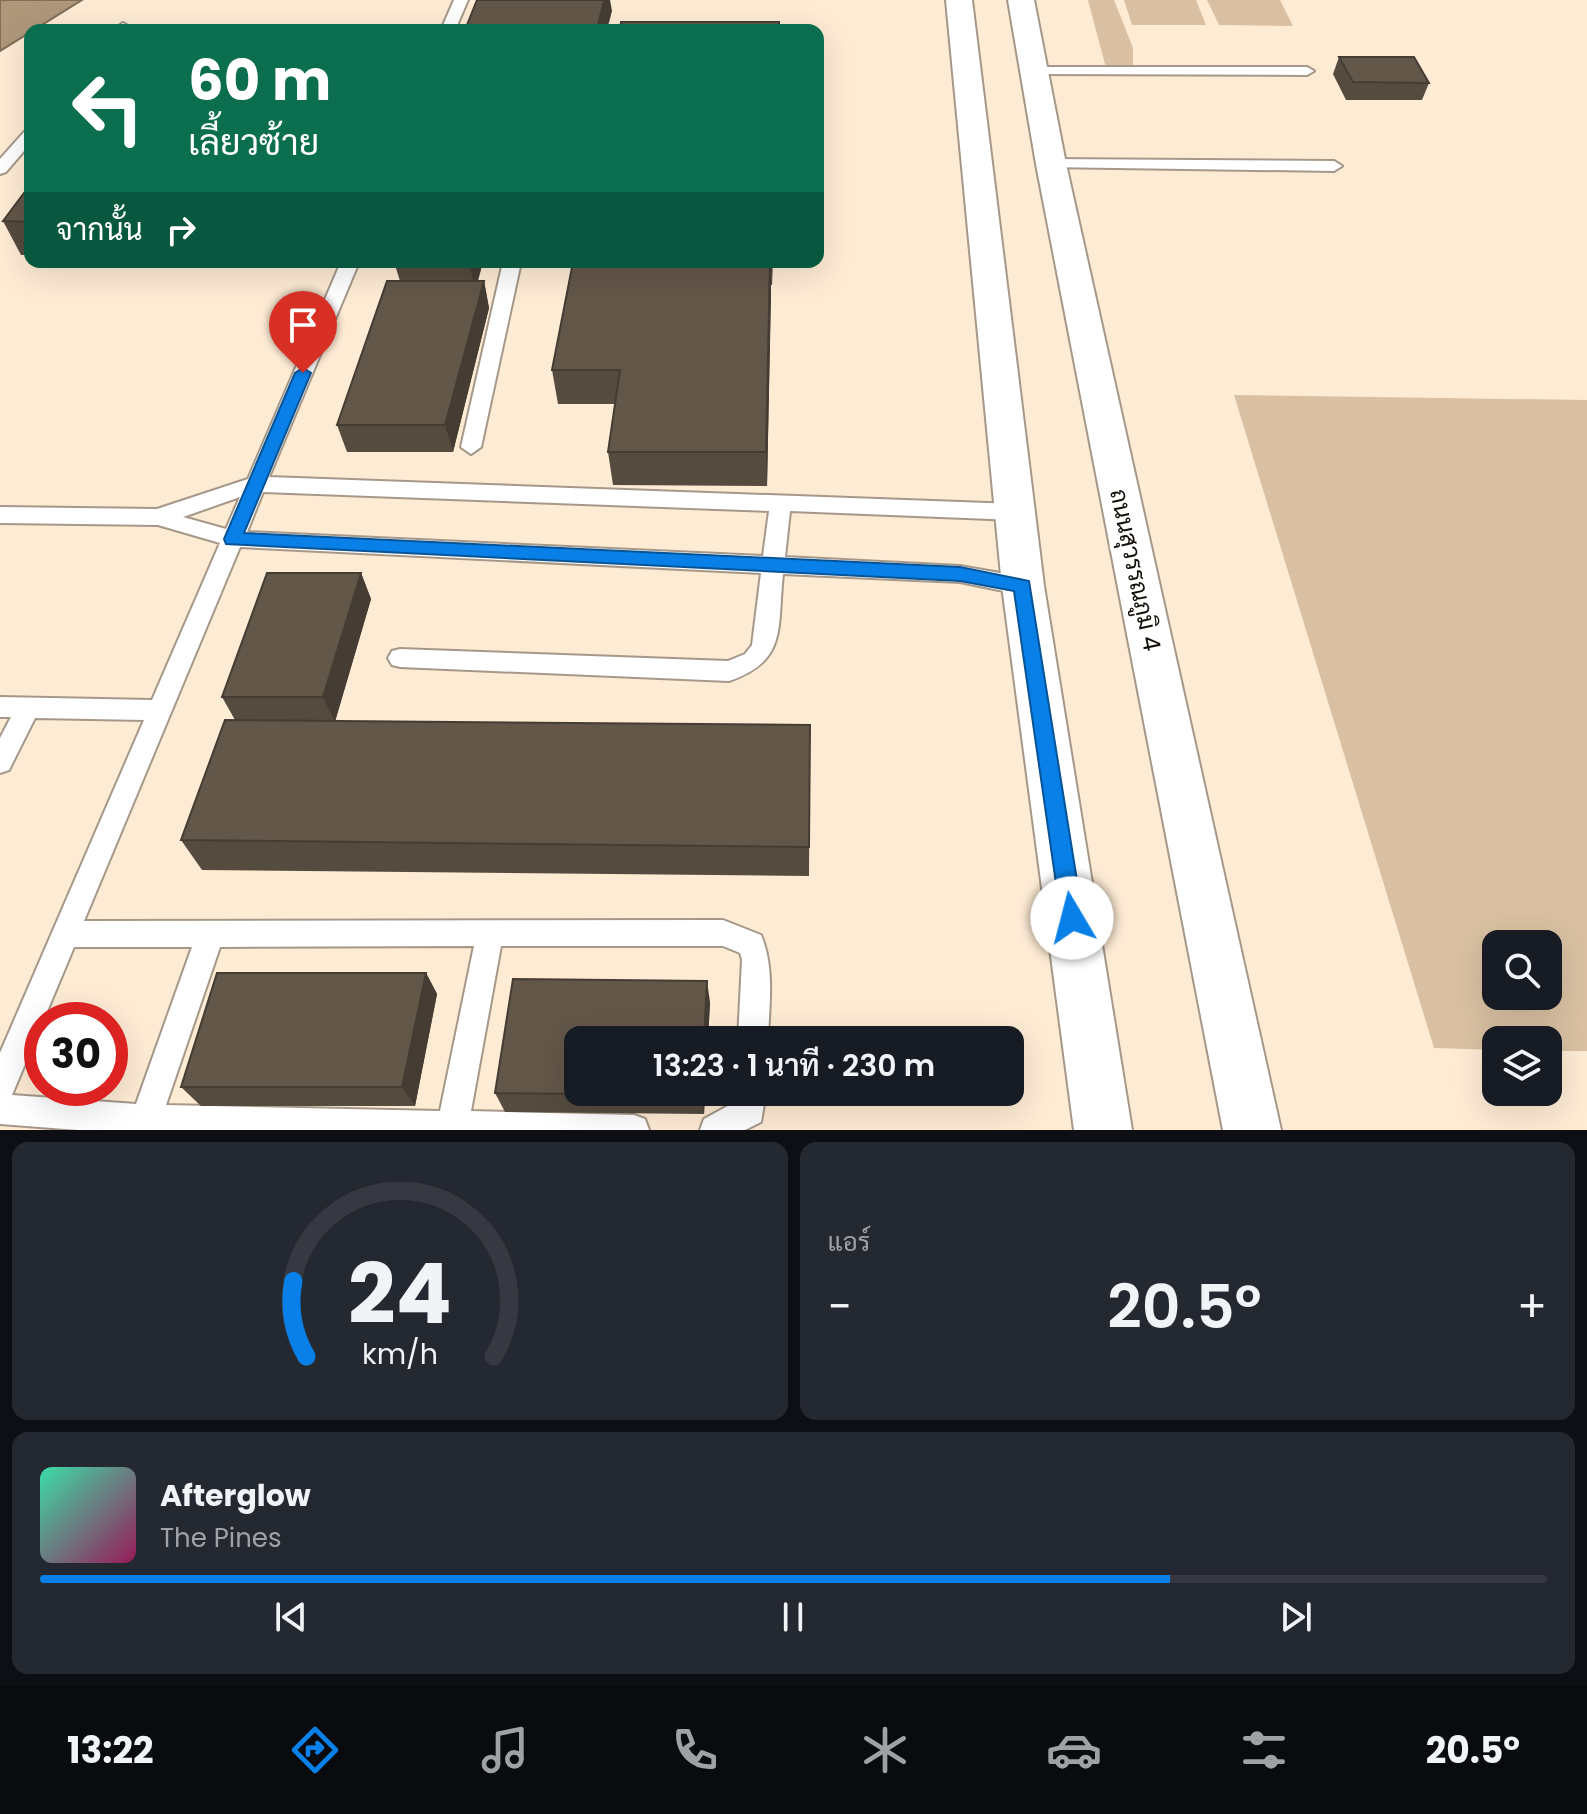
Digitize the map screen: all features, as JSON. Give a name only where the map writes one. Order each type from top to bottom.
[{"type":"street","name":"ถนนสุวรรณภูมิ 4","points":[[1103,1130],[1023,586],[960,4],[1021,4],[1051,164],[1252,1130]]},
{"type":"lane","points":[[451,24],[461,0]]},
{"type":"lane","points":[[1034,71],[1307,71]]},
{"type":"lane","points":[[0,169],[24,141]]},
{"type":"lane","points":[[1051,164],[1334,166]]},
{"type":"lane","points":[[0,1088],[347,268]]},
{"type":"lane","points":[[471,447],[511,268]]},
{"type":"lane","points":[[158,517],[256,484],[1015,512]]},
{"type":"lane","points":[[400,658],[729,671],[753,661],[763,648],[780,504]]},
{"type":"lane","points":[[0,515],[158,517],[233,539],[960,574],[1023,586]]},
{"type":"lane","points":[[0,707],[160,710]]},
{"type":"lane","points":[[0,762],[28,708]]},
{"type":"lane","points":[[146,1120],[211,933]]},
{"type":"lane","points":[[66,934],[723,933],[751,944],[756,960],[754,1026]]},
{"type":"lane","points":[[452,1129],[490,934]]},
{"type":"lane","points":[[715,1130],[750,1111],[750,1106]]},
{"type":"lane","points":[[0,1109],[146,1120],[452,1129],[634,1130]]},
{"type":"shaded area","points":[[0,0],[1587,0],[1587,1130],[0,1130]]},
{"type":"shaded area","points":[[0,0],[82,0],[43,24],[24,24],[24,36],[0,51]]},
{"type":"shaded area","points":[[1088,0],[1114,0],[1133,48],[1133,67],[1106,68]]},
{"type":"shaded area","points":[[1124,0],[1196,0],[1206,25],[1132,25]]},
{"type":"shaded area","points":[[1207,0],[1280,0],[1293,26],[1219,25]]},
{"type":"shaded area","points":[[1234,395],[1587,400],[1587,1051],[1562,1051],[1562,1026],[1482,1026],[1482,1050],[1434,1048]]},
{"type":"building","points":[[477,0],[604,0],[598,24],[467,24]]},
{"type":"building","points":[[621,22],[779,22],[779,24]]},
{"type":"building","points":[[1339,57],[1414,57],[1429,83],[1353,82]]},
{"type":"building","points":[[24,193],[24,222],[3,221]]},
{"type":"building","points":[[572,268],[770,268],[766,452],[608,452],[620,370],[552,370]]},
{"type":"building","points":[[387,281],[484,281],[445,425],[337,425]]},
{"type":"building","points":[[267,573],[361,573],[323,697],[222,697]]},
{"type":"building","points":[[225,720],[810,725],[809,847],[181,840]]},
{"type":"building","points":[[217,973],[426,973],[402,1087],[181,1087]]},
{"type":"building","points":[[513,979],[707,981],[705,1026],[564,1026],[564,1094],[495,1093]]},
{"type":"route","points":[[303,373],[233,539],[960,574],[1023,586],[1072,918]]}]
